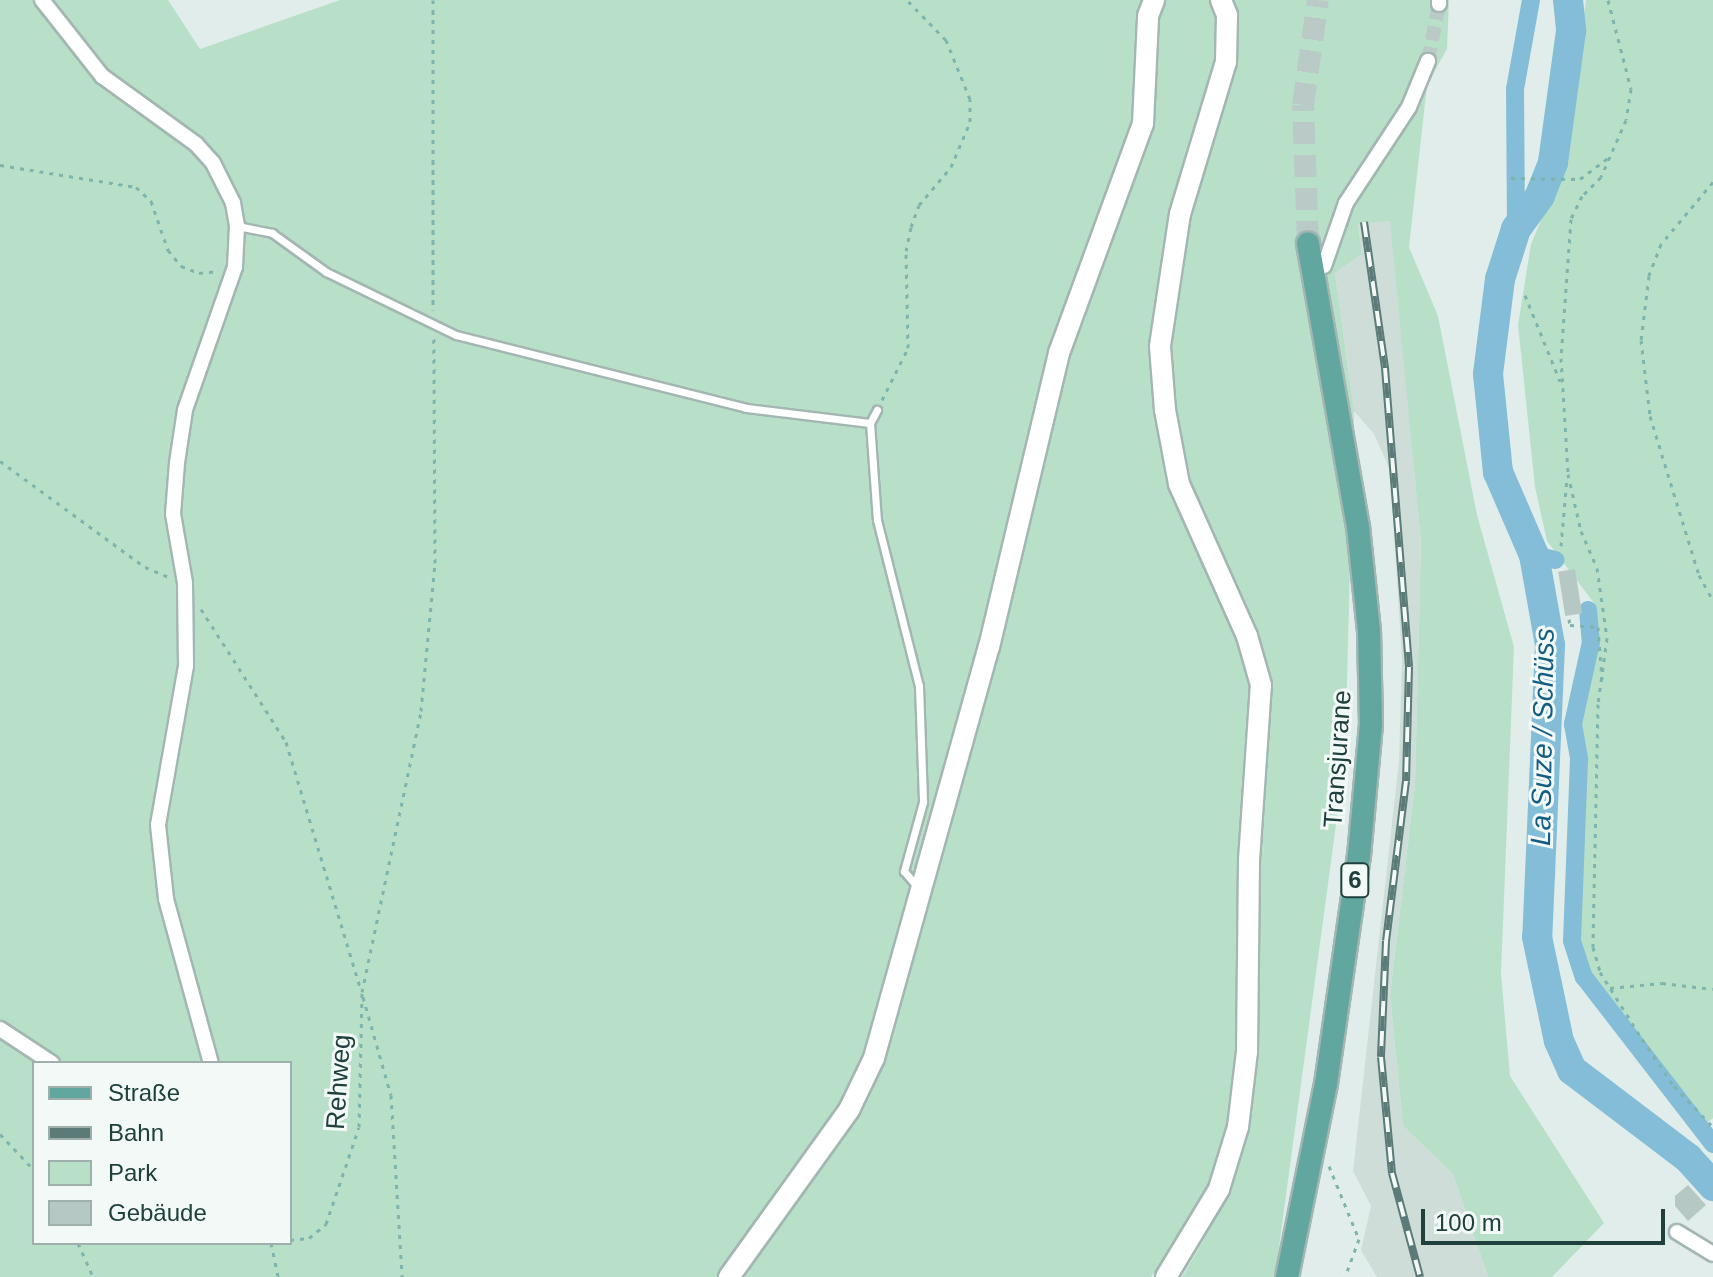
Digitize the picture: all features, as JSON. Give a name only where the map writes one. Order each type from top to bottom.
[{"type":"main road","name":"Transjurane","points":[[1287,1277],[1326,1084],[1359,856],[1371,725],[1364,569],[1308,243]]},
{"type":"street","points":[[42,0],[102,76],[196,144],[213,163],[233,203],[237,226],[235,267],[185,410],[177,463],[173,514],[185,583],[186,666],[158,825],[160,862],[177,948],[210,1061]]},
{"type":"street","points":[[729,1277],[864,1085],[989,647],[1059,353],[1143,124],[1148,16],[1154,0]]},
{"type":"street","points":[[1166,1277],[1219,1189],[1238,1127],[1247,1052],[1249,860],[1261,685],[1247,636],[1179,484],[1165,410],[1160,346],[1173,244],[1226,62],[1227,15],[1221,0]]},
{"type":"street","points":[[1324,266],[1346,203],[1409,107],[1428,61]]},
{"type":"street","points":[[0,1029],[49,1061]]},
{"type":"street","points":[[1677,1232],[1713,1254]]},
{"type":"lane","points":[[237,226],[272,233],[326,272],[434,327],[704,399],[870,423]]},
{"type":"lane","points":[[1316,289],[1324,266]]},
{"type":"lane","points":[[877,410],[870,423],[877,520],[919,686],[923,802],[904,871],[907,881],[921,891]]},
{"type":"path","points":[[362,992],[421,711],[435,563],[433,0]]},
{"type":"path","points":[[877,410],[908,348],[906,251],[911,227],[919,205],[951,167],[970,122],[970,99],[946,40],[907,0]]},
{"type":"path","points":[[1561,546],[1568,474],[1561,385],[1571,219],[1609,158],[1626,120],[1631,89],[1608,0]]},
{"type":"path","points":[[1511,178],[1580,179],[1609,158]]},
{"type":"path","points":[[0,165],[136,187],[151,201],[168,250],[181,266],[199,273],[235,267]]},
{"type":"path","points":[[1713,182],[1661,244],[1649,276],[1641,340],[1650,416],[1699,575],[1713,600]]},
{"type":"path","points":[[1525,295],[1561,385]]},
{"type":"path","points":[[0,461],[145,567],[185,583],[286,742],[391,1095],[402,1277]]},
{"type":"path","points":[[1568,474],[1602,595],[1607,653],[1602,684]]},
{"type":"path","points":[[1569,619],[1570,625],[1598,627],[1602,684],[1593,947],[1610,988],[1674,1086],[1713,1127]]},
{"type":"path","points":[[1610,988],[1662,983],[1713,989]]},
{"type":"path","name":"Rehweg","points":[[292,1240],[309,1238],[326,1224],[359,1127],[362,992]]},
{"type":"path","points":[[0,1134],[32,1168]]},
{"type":"path","points":[[79,1245],[93,1277]]},
{"type":"path","points":[[271,1245],[278,1277]]},
{"type":"shaded area","points":[[1391,221],[1421,542],[1415,784],[1390,996],[1403,1126],[1453,1174],[1488,1277],[1377,1277],[1361,1250],[1371,1206],[1353,1171],[1399,761],[1402,660],[1390,470],[1374,434],[1354,411],[1335,273],[1362,254],[1358,223]]},
{"type":"green space","points":[[0,0],[168,0],[200,49],[340,0],[1449,0],[1447,49],[1427,85],[1409,247],[1438,316],[1477,515],[1514,647],[1501,974],[1510,1076],[1604,1223],[1552,1277],[1488,1277],[1453,1174],[1403,1126],[1390,996],[1415,784],[1421,542],[1390,221],[1358,224],[1362,254],[1335,273],[1354,411],[1345,758],[1275,1277],[1182,1277],[1206,1236],[1184,1234],[1151,1277],[0,1277]]},
{"type":"green space","points":[[1586,0],[1713,0],[1713,1118],[1706,1124],[1598,995],[1576,925],[1574,721],[1595,650],[1594,603],[1547,541],[1535,487],[1518,325],[1531,244],[1552,194],[1568,130]]},
{"type":"building","points":[[1575,569],[1582,613],[1565,616],[1558,572]]},
{"type":"building","points":[[1688,1185],[1706,1205],[1688,1221],[1675,1206],[1675,1196]]},
{"type":"waterway","points":[[1516,229],[1515,89],[1531,0]]},
{"type":"waterway","name":"La Suze / Schüss","points":[[1568,0],[1571,31],[1553,163],[1540,196],[1516,229],[1500,279],[1488,374],[1498,472],[1534,555],[1550,645],[1537,937],[1559,1041],[1572,1070],[1688,1158],[1713,1186]]},
{"type":"waterway","points":[[1534,555],[1555,560]]},
{"type":"waterway","points":[[1588,610],[1591,642],[1573,724],[1579,759],[1572,941],[1584,977],[1713,1144]]},
{"type":"tunnel","points":[[1308,243],[1303,105],[1318,0]]},
{"type":"tunnel","points":[[1428,61],[1439,4]]},
{"type":"railway","points":[[1364,222],[1385,368],[1409,667],[1406,781],[1386,941],[1381,1057],[1392,1173],[1420,1277]]}]
